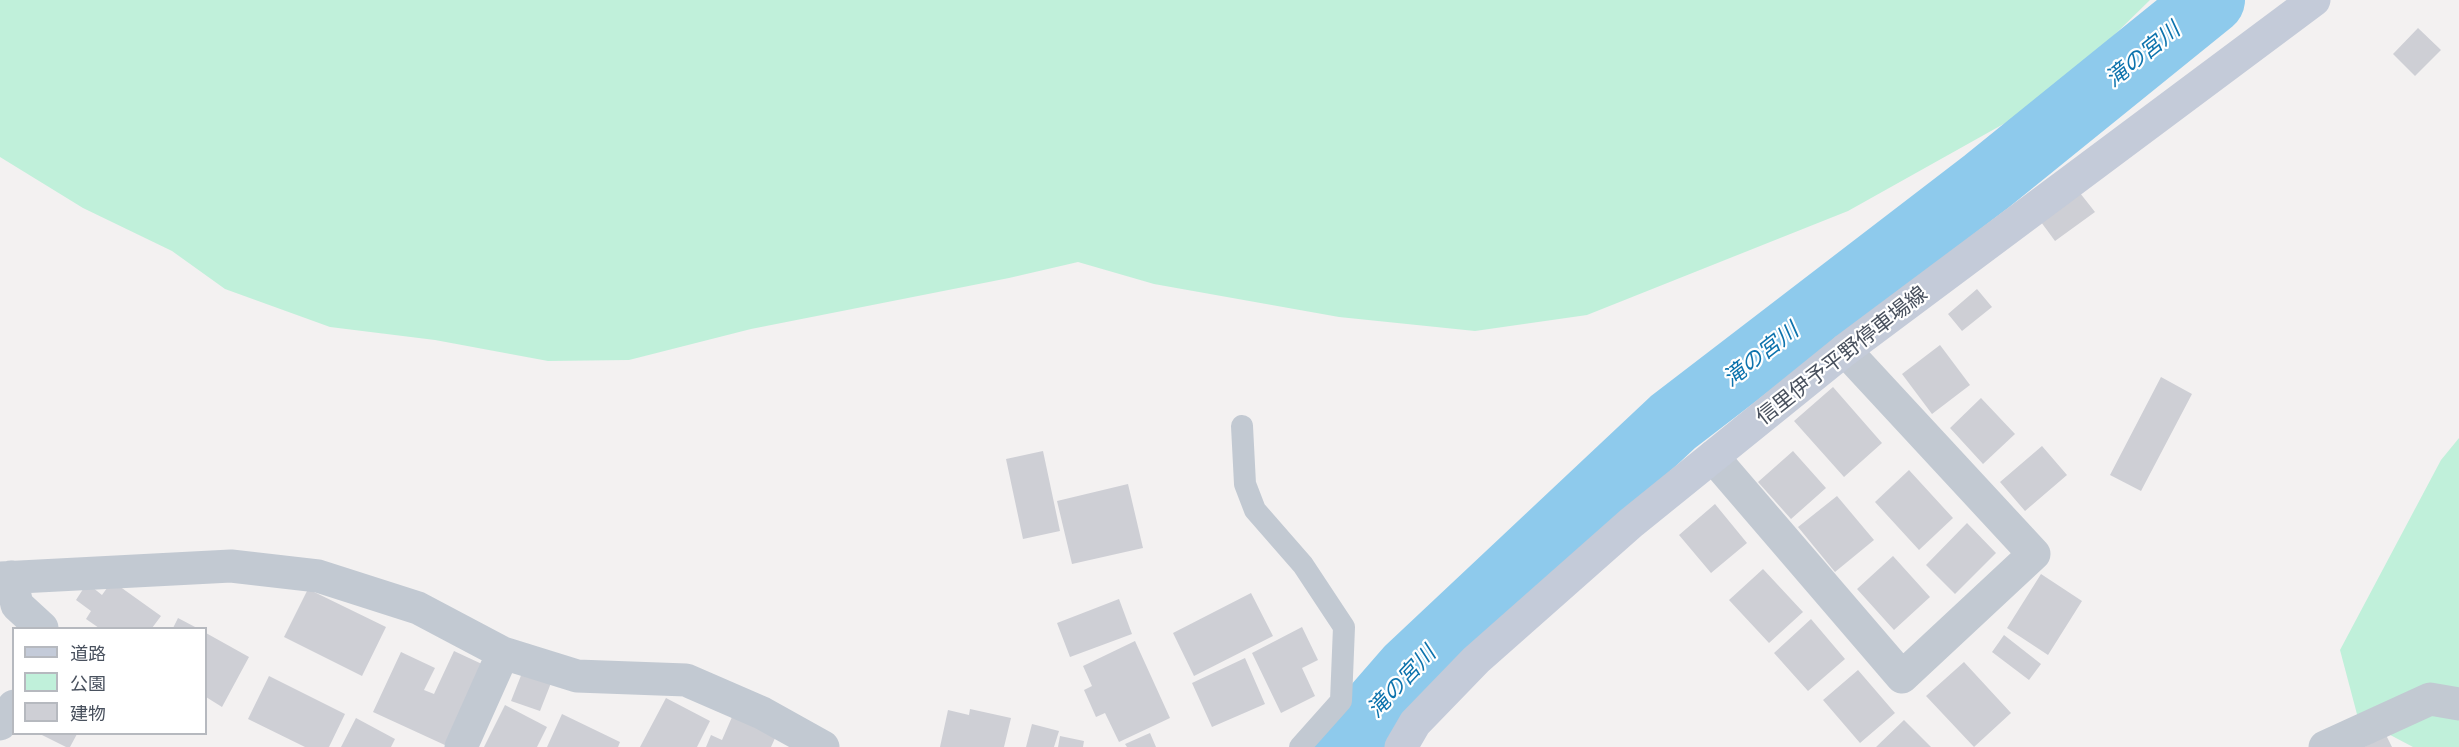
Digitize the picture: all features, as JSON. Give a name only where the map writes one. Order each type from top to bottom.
[{"type":"main road","name":"信里伊予平野停車場線","points":[[1401,747],[1416,723],[1476,660],[1631,524],[1845,350],[2314,0]]},
{"type":"street","points":[[1713,457],[1902,677],[2034,554],[1845,350]]},
{"type":"street","points":[[41,627],[17,605],[5,577],[231,566],[318,576],[418,608],[503,653],[577,676],[686,680],[762,713],[823,747]]},
{"type":"street","points":[[461,747],[503,653]]},
{"type":"street","points":[[2325,747],[2430,699],[2459,704]]},
{"type":"street","points":[[0,724],[12,709]]},
{"type":"lane","points":[[1242,426],[1245,484],[1255,510],[1303,565],[1344,627],[1341,701],[1300,747]]},
{"type":"green space","points":[[0,0],[2150,0],[2050,98],[1848,211],[1587,315],[1475,331],[1339,317],[1154,284],[1078,262],[1009,278],[751,329],[629,360],[548,361],[435,340],[330,327],[225,289],[172,251],[83,208],[0,157]]},
{"type":"green space","points":[[2459,438],[2459,747],[2413,747],[2358,718],[2340,650],[2441,460]]},
{"type":"building","points":[[2418,28],[2441,50],[2415,76],[2393,54]]},
{"type":"building","points":[[2080,193],[2095,212],[2055,241],[2041,222]]},
{"type":"building","points":[[1977,289],[1992,307],[1962,331],[1948,314]]},
{"type":"building","points":[[1940,345],[1970,385],[1932,414],[1902,374]]},
{"type":"building","points":[[2161,377],[2192,394],[2141,491],[2110,475]]},
{"type":"building","points":[[1833,387],[1882,443],[1844,477],[1794,421]]},
{"type":"building","points":[[1981,398],[2015,434],[1983,464],[1950,428]]},
{"type":"building","points":[[2042,446],[2067,475],[2025,511],[2000,482]]},
{"type":"building","points":[[1043,451],[1060,531],[1023,539],[1006,459]]},
{"type":"building","points":[[1793,451],[1826,488],[1791,519],[1758,482]]},
{"type":"building","points":[[1909,470],[1953,518],[1919,550],[1875,502]]},
{"type":"building","points":[[1128,484],[1143,548],[1072,564],[1057,501]]},
{"type":"building","points":[[1837,496],[1874,540],[1835,572],[1798,527]]},
{"type":"building","points":[[1715,504],[1747,543],[1711,573],[1679,535]]},
{"type":"building","points":[[1967,523],[1996,553],[1955,594],[1926,565]]},
{"type":"building","points":[[1893,556],[1930,597],[1894,630],[1857,589]]},
{"type":"building","points":[[1763,569],[1803,612],[1769,643],[1729,600]]},
{"type":"building","points":[[2041,574],[2082,601],[2048,655],[2007,628]]},
{"type":"building","points":[[112,581],[161,616],[153,627],[98,627],[86,619],[91,611],[76,600],[87,583],[102,595]]},
{"type":"building","points":[[308,589],[386,627],[362,676],[284,637]]},
{"type":"building","points":[[1251,593],[1273,636],[1194,676],[1173,633]]},
{"type":"building","points":[[1119,599],[1132,634],[1070,657],[1057,623]]},
{"type":"building","points":[[178,618],[195,627],[174,627]]},
{"type":"building","points":[[1811,619],[1845,659],[1808,691],[1774,653]]},
{"type":"building","points":[[1302,627],[1318,660],[1302,668],[1315,696],[1281,713],[1252,653]]},
{"type":"building","points":[[207,634],[249,657],[222,707],[207,698]]},
{"type":"building","points":[[2004,635],[2041,664],[2029,680],[1992,652]]},
{"type":"building","points":[[1135,641],[1170,718],[1119,742],[1105,713],[1096,717],[1084,690],[1092,686],[1083,666]]},
{"type":"building","points":[[454,651],[484,665],[447,746],[373,712],[401,652],[435,668],[424,690],[434,694]]},
{"type":"building","points":[[1245,658],[1265,704],[1212,727],[1192,683]]},
{"type":"building","points":[[1964,662],[2011,713],[1974,747],[1926,696]]},
{"type":"building","points":[[1858,670],[1895,713],[1860,743],[1823,700]]},
{"type":"building","points":[[522,673],[551,683],[540,711],[511,701]]},
{"type":"building","points":[[269,676],[345,714],[329,747],[305,747],[248,719]]},
{"type":"building","points":[[666,698],[710,721],[697,747],[640,747]]},
{"type":"building","points":[[505,705],[547,727],[537,747],[484,747]]},
{"type":"building","points":[[970,709],[1011,718],[1004,747],[940,747],[948,710],[969,715]]},
{"type":"building","points":[[562,714],[620,742],[618,747],[547,747]]},
{"type":"building","points":[[732,717],[776,736],[771,747],[706,747],[711,735],[722,740]]},
{"type":"building","points":[[356,718],[395,739],[391,747],[341,747]]},
{"type":"building","points":[[1904,720],[1931,747],[1876,747]]},
{"type":"building","points":[[1032,724],[1059,731],[1054,747],[1026,747]]},
{"type":"building","points":[[1150,733],[1156,747],[1127,747],[1125,744]]},
{"type":"building","points":[[42,735],[76,735],[70,747]]},
{"type":"building","points":[[2386,735],[2392,747],[2364,747]]},
{"type":"building","points":[[1060,736],[1084,741],[1083,747],[1058,747]]},
{"type":"waterway","name":"滝の宮川","points":[[1345,747],[1349,739],[1409,670],[1673,422],[1986,182],[2211,0]]}]
